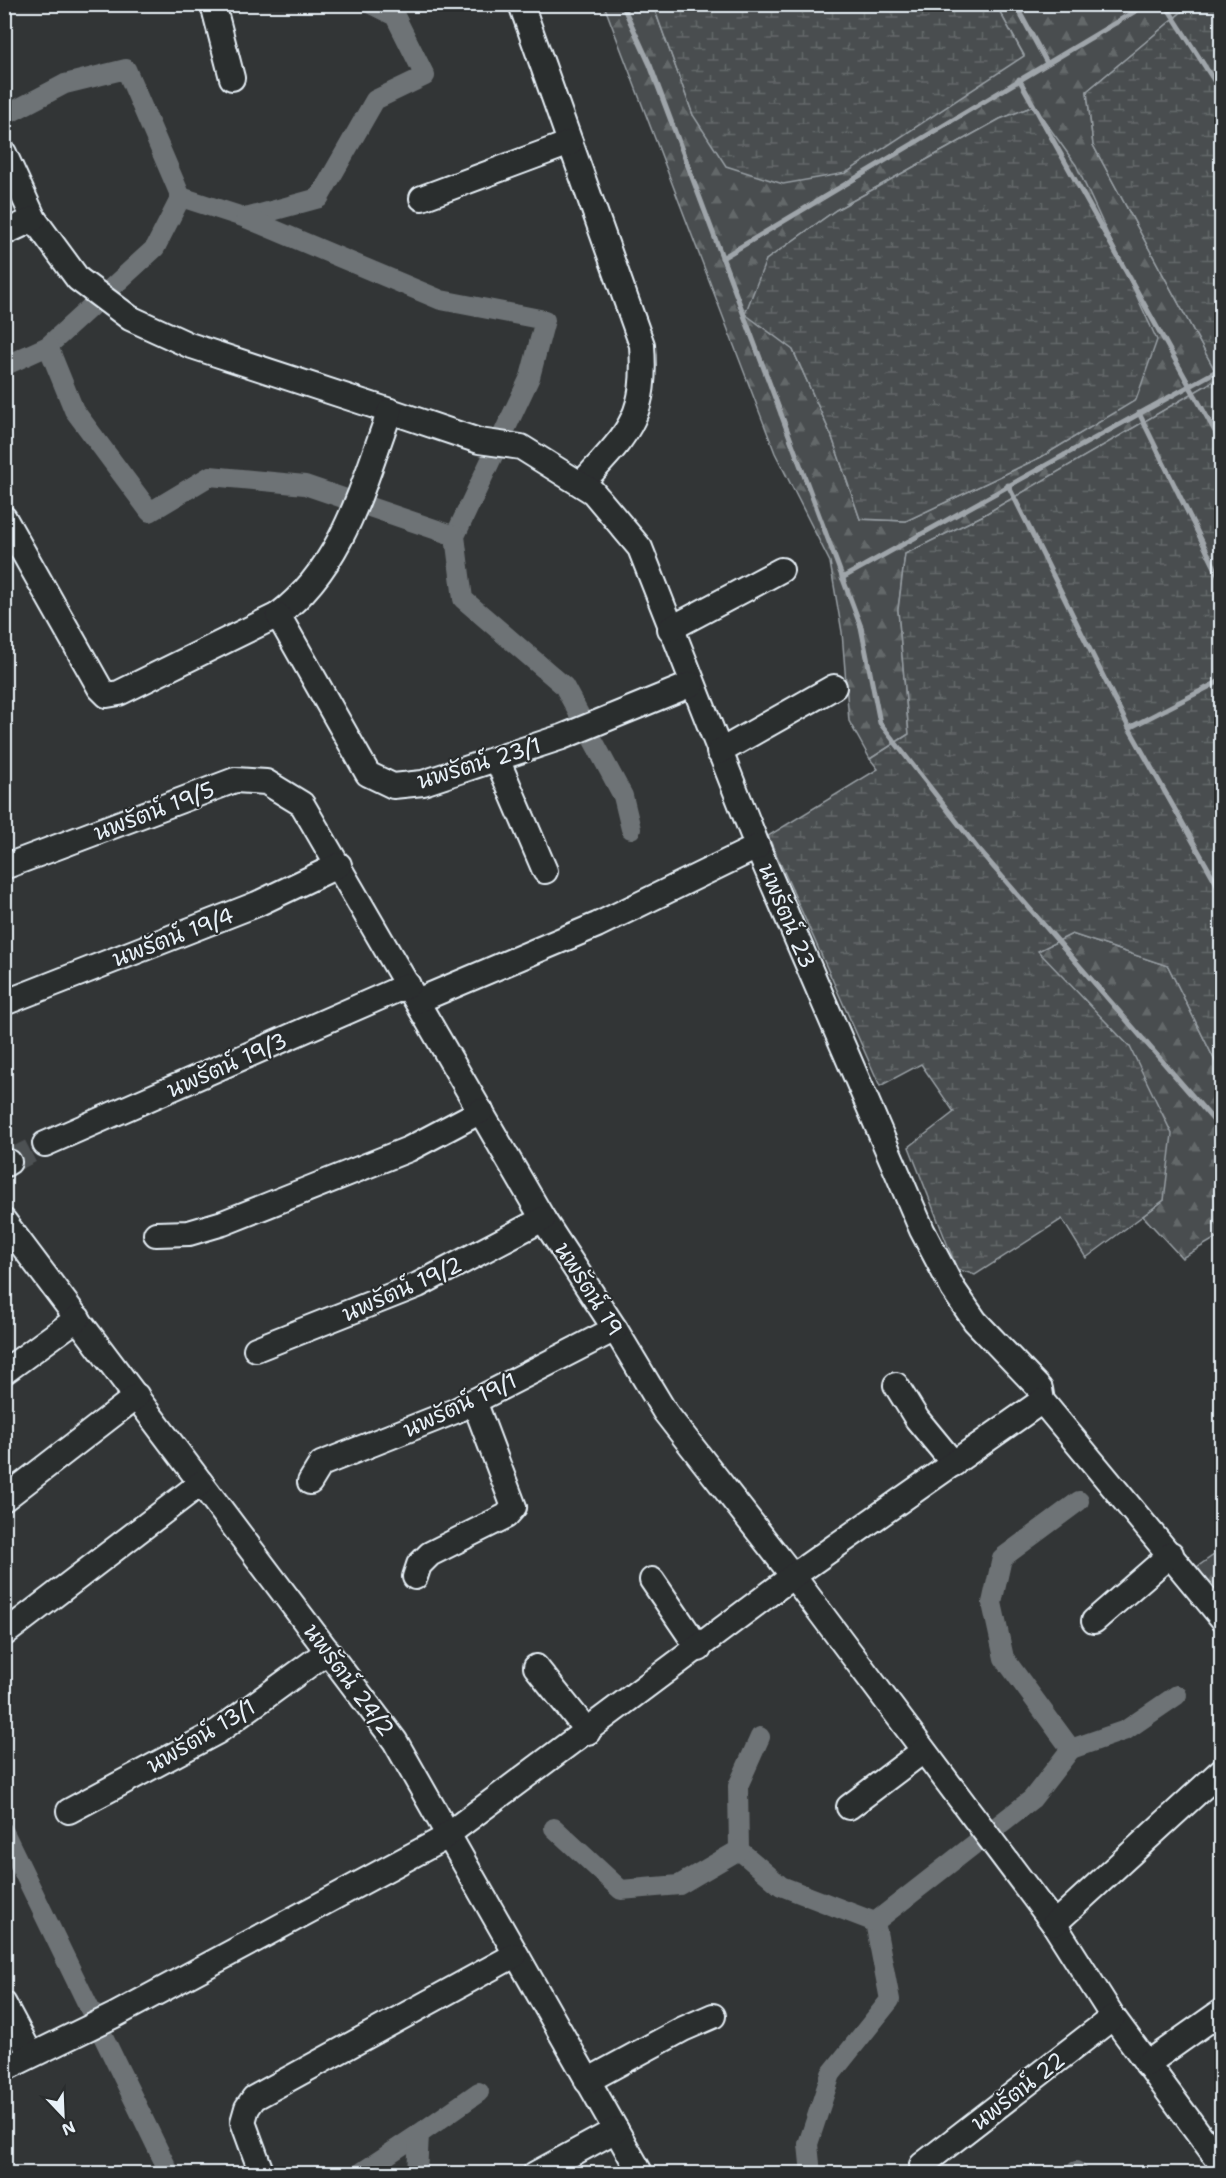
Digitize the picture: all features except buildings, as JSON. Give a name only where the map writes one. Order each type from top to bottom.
[{"type":"street","points":[[213,4],[232,78]]},
{"type":"street","points":[[521,4],[642,345],[644,381],[634,420],[619,444],[581,484]]},
{"type":"street","points":[[422,198],[570,143]]},
{"type":"street","points":[[4,153],[34,219],[78,279],[130,318],[189,345],[390,411],[346,532],[319,577],[299,599],[278,615],[119,693],[107,695],[100,688],[4,518]]},
{"type":"street","points":[[4,233],[34,219]]},
{"type":"street","name":"นพรัตน์ 23","points":[[390,411],[479,441],[521,447],[594,492],[640,548],[670,629],[758,847],[922,1230],[953,1289],[969,1313],[1040,1389],[1042,1401],[1171,1554],[1221,1618]]},
{"type":"street","points":[[670,629],[781,570]]},
{"type":"street","name":"นพรัตน์ 23/1","points":[[278,615],[368,774],[393,786],[423,783],[562,737],[692,684]]},
{"type":"street","points":[[719,752],[834,687]]},
{"type":"street","points":[[497,759],[545,871]]},
{"type":"street","name":"นพรัตน์ 19/5","points":[[4,867],[235,780],[266,782],[302,804]]},
{"type":"street","name":"นพรัตน์ 19","points":[[302,804],[339,864],[543,1219],[615,1329],[680,1435],[793,1576],[976,1823],[1054,1924],[1113,2017],[1221,2165]]},
{"type":"street","name":"นพรัตน์ 19/3","points":[[45,1144],[413,993],[597,925],[758,847]]},
{"type":"street","name":"นพรัตน์ 19/4","points":[[4,1003],[257,904],[339,864]]},
{"type":"street","points":[[156,1234],[189,1233],[223,1223],[409,1149],[481,1111]]},
{"type":"street","name":"นพรัตน์ 19/2","points":[[256,1349],[418,1285],[543,1219]]},
{"type":"street","name":"นพรัตน์ 24/2","points":[[8,1233],[78,1318],[395,1741],[641,2174]]},
{"type":"street","points":[[4,1372],[78,1318]]},
{"type":"street","name":"นพรัตน์ 19/1","points":[[310,1482],[321,1464],[474,1401],[615,1329]]},
{"type":"street","points":[[896,1385],[917,1419],[954,1464]]},
{"type":"street","points":[[4,1499],[137,1396]]},
{"type":"street","points":[[415,1577],[419,1565],[430,1554],[506,1516],[514,1507],[474,1401]]},
{"type":"street","points":[[4,2068],[115,2014],[447,1835],[588,1732],[793,1576],[1042,1401]]},
{"type":"street","points":[[4,1634],[201,1483]]},
{"type":"street","points":[[1094,1621],[1171,1554]]},
{"type":"street","points":[[652,1580],[699,1648]]},
{"type":"street","name":"นพรัตน์ 13/1","points":[[69,1811],[218,1732],[328,1651]]},
{"type":"street","points":[[536,1667],[588,1732]]},
{"type":"street","points":[[849,1807],[923,1751]]},
{"type":"street","points":[[1054,1924],[1221,1770]]},
{"type":"street","points":[[262,2174],[243,2122],[247,2108],[254,2098],[515,1955]]},
{"type":"street","points":[[4,2004],[31,2055]]},
{"type":"street","points":[[1147,2064],[1221,2011]]},
{"type":"street","points":[[587,2081],[683,2029],[713,2016]]},
{"type":"street","name":"นพรัตน์ 22","points":[[922,2165],[1113,2017]]},
{"type":"street","points":[[535,2174],[616,2130]]},
{"type":"green space","points":[[604,5],[653,5],[693,115],[1024,55],[996,5],[1190,5],[1087,91],[1093,145],[1219,378],[982,516],[905,554],[898,610],[909,734],[870,759],[849,721],[842,632],[830,562],[775,453]],"holes":[[[1034,106],[1135,400],[1041,457],[906,521],[860,519],[832,437],[793,350],[766,260],[836,210],[1000,119]]]},
{"type":"green space","points":[[653,5],[996,5],[1024,56],[846,173],[783,184],[726,166],[693,115]]},
{"type":"green space","points":[[1190,5],[1222,5],[1221,1073],[1168,966],[1072,934],[1038,951],[1130,1047],[1172,1134],[1164,1200],[1086,1258],[1062,1219],[975,1275],[957,1269],[909,1147],[954,1112],[921,1064],[880,1086],[768,836],[878,769],[870,759],[909,734],[898,610],[905,554],[982,516],[1219,378],[1093,145],[1087,91]]},
{"type":"green space","points":[[1034,106],[1076,165],[1157,340],[1136,400],[1041,457],[906,521],[860,519],[832,437],[793,350],[745,314],[766,260],[836,210],[1000,119]]},
{"type":"green space","points":[[1072,934],[1168,966],[1221,1073],[1221,1235],[1182,1258],[1143,1216],[1164,1200],[1037,951]]},
{"type":"green space","points":[[1221,1550],[1221,1601],[1197,1567]]},
{"type":"waterway","points":[[4,116],[65,84],[126,69],[181,197],[246,218],[319,198],[375,100],[425,76],[395,16],[371,4]]},
{"type":"waterway","points":[[622,4],[650,65],[861,627],[880,723],[978,849],[1222,1130]]},
{"type":"waterway","points":[[1015,4],[1047,63]]},
{"type":"waterway","points":[[722,258],[1147,4]]},
{"type":"waterway","points":[[1165,4],[1222,93]]},
{"type":"waterway","points":[[1019,79],[1222,444]]},
{"type":"waterway","points":[[48,346],[155,248],[181,197]]},
{"type":"waterway","points":[[246,218],[441,300],[545,320],[530,377],[455,536],[463,599],[564,686],[623,796],[631,829]]},
{"type":"waterway","points":[[4,366],[48,346],[74,410],[150,512],[210,476],[305,485],[455,536]]},
{"type":"waterway","points":[[842,578],[1222,368]]},
{"type":"waterway","points":[[1139,413],[1222,582]]},
{"type":"waterway","points":[[1008,485],[1129,728],[1222,680]]},
{"type":"waterway","points":[[1129,728],[1222,893]]},
{"type":"waterway","points":[[875,1922],[1032,1799],[1071,1749],[1004,1658],[992,1603],[1002,1558],[1079,1501]]},
{"type":"waterway","points":[[1071,1749],[1126,1730],[1177,1695]]},
{"type":"waterway","points":[[760,1737],[738,1786],[739,1850],[781,1886],[875,1922],[890,2000],[831,2074],[808,2144],[811,2174]]},
{"type":"waterway","points":[[554,1828],[621,1890],[679,1885],[739,1850]]},
{"type":"waterway","points":[[4,1832],[170,2174]]},
{"type":"waterway","points":[[417,2174],[419,2134],[479,2092]]},
{"type":"waterway","points":[[359,2174],[419,2134]]},
{"type":"waterway","points":[[1074,2174],[1076,2171],[1079,2174]]},
{"type":"tunnel","points":[[9,1162],[45,1144]]}]
